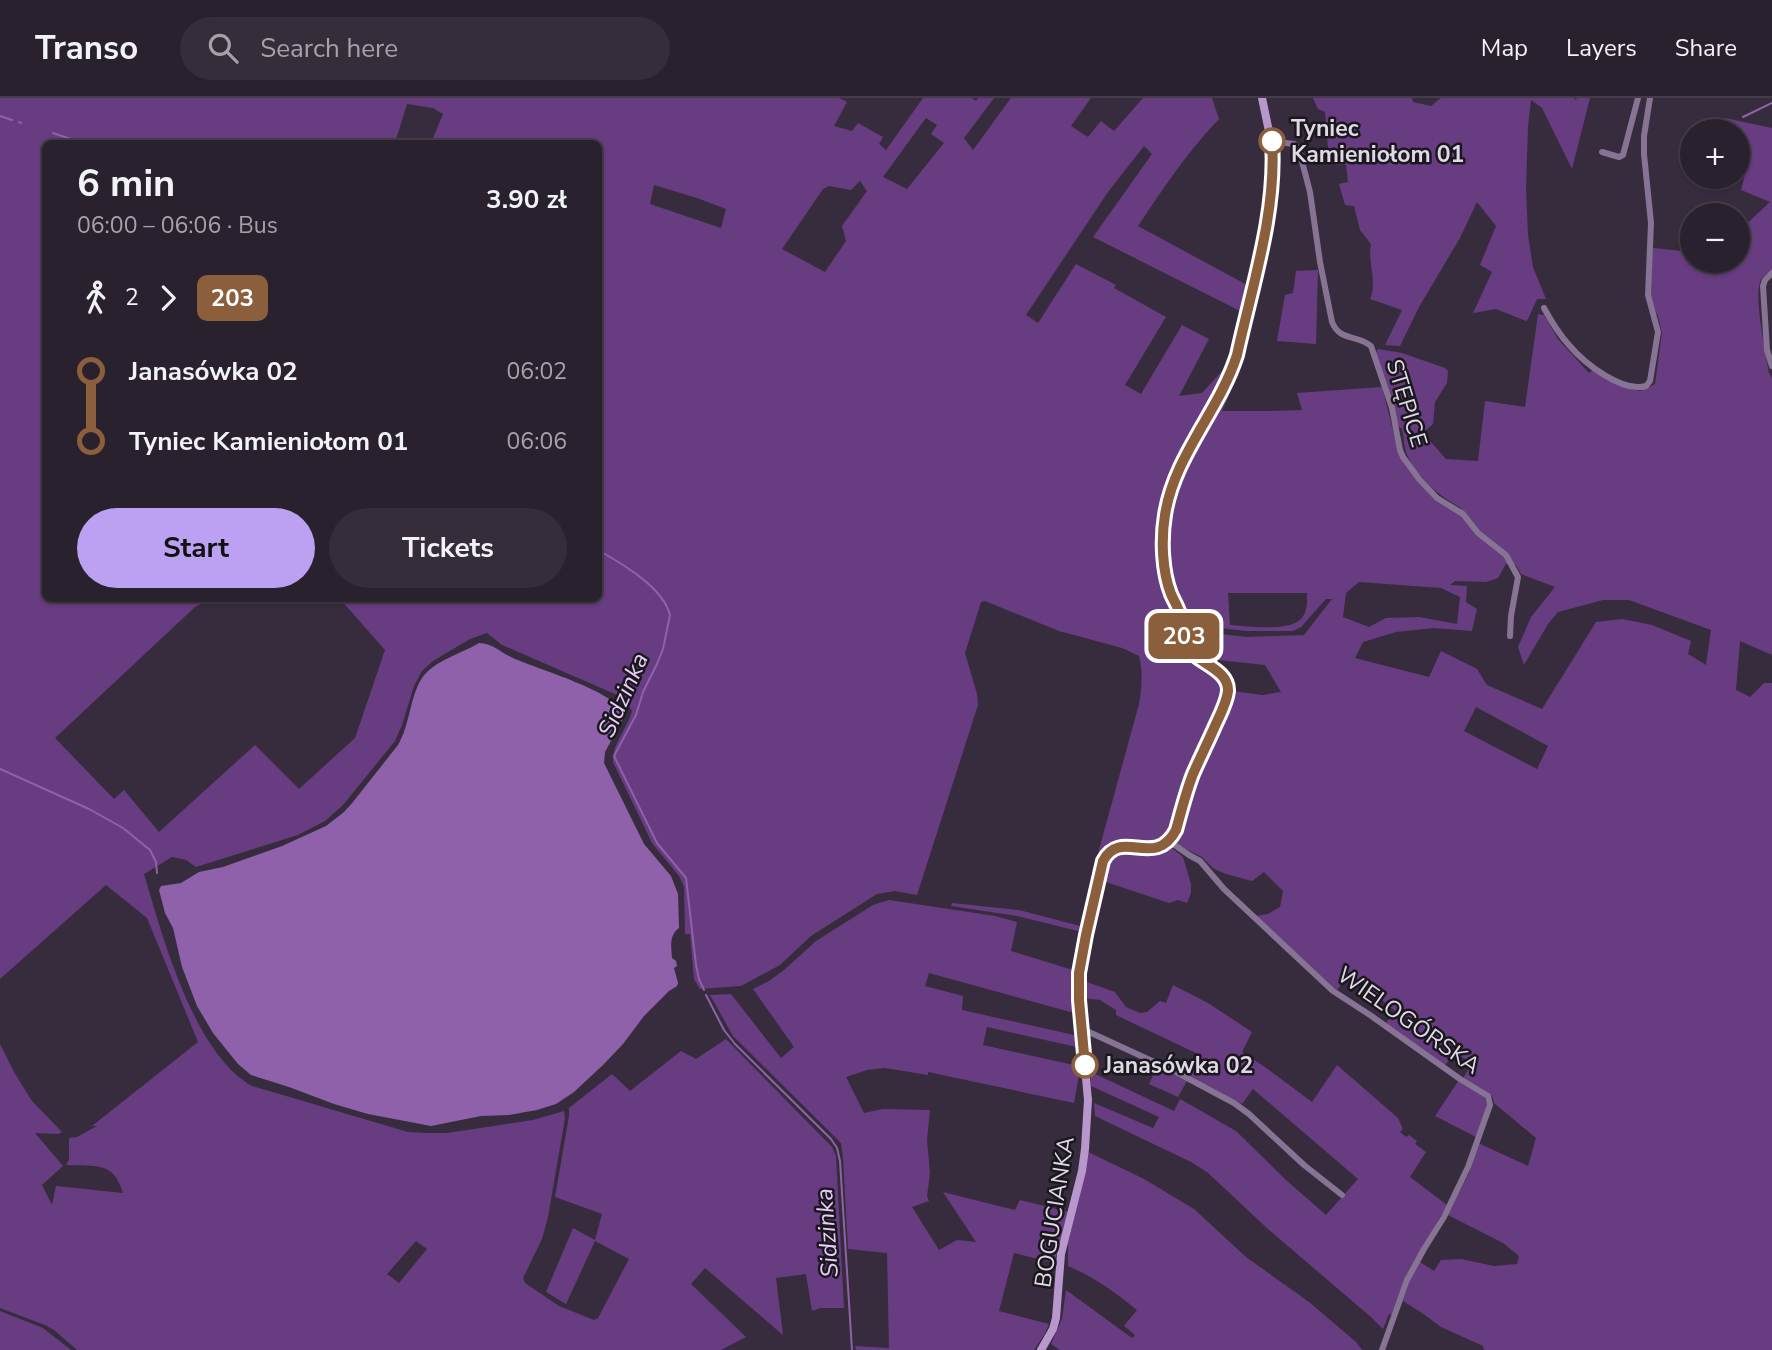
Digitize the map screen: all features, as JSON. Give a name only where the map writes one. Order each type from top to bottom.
[{"type":"street","points":[[1169,841],[1176,830],[1192,778],[1223,708],[1228,687],[1221,674],[1186,646],[1179,609],[1167,581],[1163,540],[1164,516],[1171,488],[1181,465],[1231,372],[1237,355],[1272,192],[1272,141],[1262,98]]},
{"type":"street","points":[[1602,152],[1619,157],[1623,155],[1638,98]]},
{"type":"street","points":[[1544,308],[1570,347],[1606,377],[1635,387],[1646,386],[1650,381],[1658,340],[1648,295],[1651,223],[1644,136],[1650,98]]},
{"type":"street","name":"STĘPICE","points":[[1272,141],[1294,144],[1299,150],[1310,192],[1320,262],[1334,328],[1342,334],[1364,339],[1371,346],[1392,408],[1403,457],[1437,498],[1463,514],[1478,533],[1506,555],[1518,577],[1510,636]]},
{"type":"street","points":[[1772,273],[1763,286],[1767,350],[1772,366]]},
{"type":"street","name":"BOGUCIANKA","points":[[1041,1350],[1056,1318],[1062,1254],[1084,1160],[1088,1100],[1079,973],[1103,861],[1116,848],[1123,846],[1154,849],[1169,841]]},
{"type":"street","name":"WIELOGÓRSKA","points":[[1169,841],[1200,860],[1224,890],[1333,991],[1488,1096],[1490,1100],[1487,1116],[1468,1167],[1444,1217],[1407,1280],[1382,1350]]},
{"type":"street","points":[[1082,1032],[1089,1032],[1176,1072],[1234,1103],[1342,1195]]},
{"type":"shaded area","points":[[0,98],[839,98],[847,102],[834,126],[852,131],[858,123],[883,137],[879,144],[886,150],[923,98],[972,98],[976,101],[978,98],[994,98],[964,138],[973,150],[1011,98],[1091,98],[1071,126],[1088,137],[1101,121],[1114,131],[1143,98],[1212,98],[1219,119],[1186,158],[1138,226],[1247,285],[1240,311],[1093,237],[1152,154],[1144,146],[1108,192],[1026,315],[1038,323],[1076,264],[1116,285],[1114,288],[1166,317],[1125,385],[1141,394],[1182,325],[1209,339],[1179,396],[1202,393],[1222,371],[1226,372],[1176,471],[1158,524],[1156,551],[1159,577],[1177,616],[1183,642],[1193,657],[1218,678],[1223,694],[1185,782],[1166,838],[1154,845],[1120,841],[1104,852],[1094,868],[1139,704],[1142,680],[1139,656],[1122,648],[1059,631],[985,601],[981,602],[965,653],[978,705],[917,895],[895,891],[877,894],[811,936],[780,965],[741,986],[700,989],[694,979],[690,934],[685,934],[684,886],[652,843],[613,762],[615,749],[632,711],[624,698],[502,645],[487,633],[470,639],[433,661],[422,671],[395,741],[343,805],[325,821],[298,835],[196,867],[186,860],[172,857],[144,874],[171,959],[197,1021],[213,1048],[231,1070],[252,1086],[408,1132],[447,1133],[533,1120],[564,1111],[548,1217],[542,1239],[523,1278],[525,1283],[559,1306],[594,1320],[598,1318],[629,1259],[595,1241],[566,1304],[546,1292],[573,1228],[595,1240],[602,1214],[555,1197],[569,1108],[612,1074],[630,1091],[681,1051],[696,1059],[726,1039],[832,1147],[836,1156],[844,1308],[820,1308],[812,1311],[806,1274],[776,1278],[783,1335],[705,1268],[691,1284],[746,1337],[721,1350],[77,1350],[45,1325],[0,1308],[0,1044],[32,1101],[62,1132],[35,1133],[63,1166],[42,1185],[52,1205],[56,1186],[123,1193],[114,1175],[102,1167],[66,1165],[69,1160],[69,1138],[77,1137],[97,1126],[92,1126],[198,1042],[147,918],[106,885],[0,979]],"holes":[[[926,118],[937,125],[931,134],[944,143],[907,189],[883,177]],[[860,181],[867,191],[842,226],[846,241],[825,272],[782,249],[823,189],[829,186],[851,190]],[[654,185],[726,209],[721,228],[650,204]],[[416,1241],[427,1249],[399,1283],[387,1274]]]},
{"type":"shaded area","points":[[1313,98],[1412,98],[1413,102],[1431,106],[1441,98],[1590,98],[1572,169],[1542,108],[1531,100],[1526,188],[1528,235],[1533,267],[1546,299],[1537,299],[1526,321],[1496,309],[1473,313],[1492,272],[1480,265],[1496,226],[1477,202],[1400,346],[1385,345],[1402,310],[1370,299],[1373,286],[1371,244],[1360,230],[1354,206],[1345,205],[1339,184],[1348,182],[1346,165],[1335,165],[1328,148],[1325,112],[1318,109]]},
{"type":"shaded area","points":[[1750,123],[1772,128],[1772,271],[1761,280],[1758,301],[1772,378],[1772,655],[1740,641],[1736,690],[1750,697],[1764,683],[1772,683],[1772,1350],[1484,1350],[1483,1346],[1441,1327],[1403,1301],[1412,1275],[1420,1262],[1434,1271],[1441,1260],[1461,1259],[1494,1266],[1517,1264],[1519,1256],[1503,1243],[1448,1215],[1469,1173],[1478,1143],[1528,1166],[1536,1138],[1494,1103],[1492,1096],[1463,1078],[1472,1064],[1455,1052],[1445,1065],[1386,1023],[1395,1011],[1350,973],[1337,990],[1256,916],[1268,914],[1280,907],[1283,891],[1264,872],[1252,881],[1226,874],[1214,869],[1202,857],[1177,843],[1196,779],[1232,691],[1263,695],[1281,692],[1265,665],[1209,659],[1189,642],[1185,615],[1167,575],[1164,549],[1166,519],[1184,464],[1217,411],[1236,372],[1238,374],[1222,411],[1302,410],[1297,393],[1382,387],[1398,450],[1419,483],[1462,514],[1461,508],[1424,480],[1408,457],[1402,429],[1397,425],[1376,353],[1378,349],[1402,353],[1448,371],[1447,383],[1435,402],[1433,424],[1423,433],[1446,459],[1478,461],[1485,401],[1525,407],[1538,314],[1544,315],[1558,339],[1589,373],[1593,370],[1612,382],[1640,391],[1655,384],[1662,333],[1658,316],[1648,295],[1653,248],[1680,251],[1680,273],[1750,273],[1750,221],[1770,202],[1741,190],[1750,189]],"holes":[[[1506,564],[1516,565],[1521,574],[1555,587],[1531,617],[1518,647],[1524,665],[1558,612],[1603,600],[1629,600],[1711,630],[1706,665],[1688,654],[1691,641],[1652,625],[1622,619],[1596,622],[1542,709],[1487,685],[1477,669],[1441,651],[1429,677],[1355,658],[1363,642],[1396,632],[1434,628],[1472,631],[1477,609],[1466,602],[1467,586],[1450,585],[1455,581],[1486,582],[1498,578]],[[1359,582],[1441,588],[1460,597],[1457,624],[1419,617],[1386,618],[1369,627],[1343,617],[1346,593]],[[1228,593],[1307,593],[1307,606],[1301,619],[1287,626],[1230,625]],[[1326,599],[1332,599],[1304,635],[1247,637],[1204,632],[1202,626],[1246,631],[1293,631],[1301,627]],[[1476,707],[1548,746],[1537,769],[1464,731]]]},
{"type":"shaded area","points":[[1318,270],[1316,344],[1277,341],[1285,295],[1293,293],[1296,271]]},
{"type":"shaded area","points":[[479,643],[592,689],[607,697],[625,715],[605,752],[604,763],[644,844],[671,876],[678,894],[679,928],[672,938],[671,946],[672,958],[677,966],[674,968],[677,986],[644,1016],[623,1044],[574,1092],[556,1104],[537,1110],[481,1116],[431,1126],[368,1114],[251,1075],[238,1064],[213,1033],[197,1006],[182,967],[173,928],[165,913],[159,890],[161,886],[181,883],[199,872],[223,867],[282,846],[326,826],[353,802],[398,745],[418,685],[427,672]]},
{"type":"shaded area","points":[[1172,848],[1183,857],[1191,884],[1187,903],[1178,900],[1169,903],[1103,881],[1106,864],[1117,852],[1150,852]]},
{"type":"shaded area","points":[[889,900],[995,916],[1017,922],[1011,951],[1076,971],[1072,989],[1074,1013],[929,973],[925,986],[963,996],[962,1010],[1074,1035],[1077,1047],[987,1027],[983,1045],[1078,1066],[1074,1103],[928,1072],[928,1075],[885,1068],[846,1077],[864,1113],[883,1109],[930,1110],[927,1140],[929,1201],[912,1207],[939,1250],[957,1240],[976,1242],[943,1192],[1015,1210],[1020,1200],[1069,1212],[1054,1263],[1014,1253],[999,1311],[1049,1324],[1034,1350],[856,1350],[855,1346],[889,1348],[887,1253],[848,1249],[841,1143],[733,1036],[710,995],[731,994],[781,1058],[794,1047],[753,989],[784,970],[816,941],[873,905]]},
{"type":"shaded area","points":[[952,903],[1019,910],[1080,926],[1078,931],[1017,916],[951,906]]},
{"type":"shaded area","points":[[1084,981],[1115,992],[1126,1007],[1140,1013],[1147,1012],[1160,1001],[1166,1003],[1173,985],[1208,1003],[1252,1032],[1242,1052],[1312,1102],[1337,1065],[1398,1118],[1403,1129],[1400,1132],[1417,1141],[1415,1144],[1426,1152],[1410,1177],[1447,1205],[1406,1276],[1383,1329],[1207,1172],[1095,1116],[1094,1103],[1153,1128],[1159,1117],[1091,1086],[1091,1072],[1174,1111],[1180,1099],[1236,1131],[1326,1215],[1358,1179],[1253,1089],[1242,1104],[1190,1076],[1200,1055],[1116,1015],[1116,1010],[1100,1000],[1083,998]]},
{"type":"shaded area","points":[[1157,1067],[1187,1081],[1178,1097],[1149,1084]]},
{"type":"shaded area","points":[[1459,1080],[1484,1095],[1487,1106],[1476,1137],[1435,1116]]},
{"type":"shaded area","points":[[1088,1152],[1144,1179],[1194,1209],[1246,1257],[1309,1302],[1362,1350],[1060,1350],[1051,1344],[1062,1319],[1066,1290],[1132,1338],[1135,1335],[1124,1326],[1137,1310],[1104,1285],[1068,1266],[1068,1243]]},
{"type":"shaded area","points":[[0,1311],[43,1328],[71,1350],[0,1350]]},
{"type":"waterway","points":[[1743,117],[1772,103]]},
{"type":"waterway","name":"Sidzinka","points":[[0,116],[12,120]]},
{"type":"waterway","name":"Sidzinka","points":[[53,133],[73,140]]},
{"type":"waterway","name":"Sidzinka","points":[[602,552],[650,586],[666,605],[670,615],[663,649],[643,692],[636,715],[614,756],[657,843],[686,878],[696,965],[704,990]]},
{"type":"waterway","points":[[0,769],[89,809],[123,828],[150,850],[156,862],[157,873]]},
{"type":"waterway","name":"Sidzinka","points":[[706,995],[724,1030],[735,1044],[837,1148],[852,1350]]},
{"type":"bus line","name":"203","points":[[1085,1065],[1079,973],[1103,861],[1116,848],[1123,846],[1154,849],[1172,838],[1192,778],[1228,693],[1221,674],[1186,646],[1179,609],[1167,581],[1163,540],[1164,516],[1171,488],[1181,465],[1231,372],[1237,355],[1272,192],[1272,141]]},
{"type":"place","name":"Tyniec Kamieniołom 01","points":[[1272,141]]},
{"type":"place","name":"Janasówka 02","points":[[1085,1065]]}]
